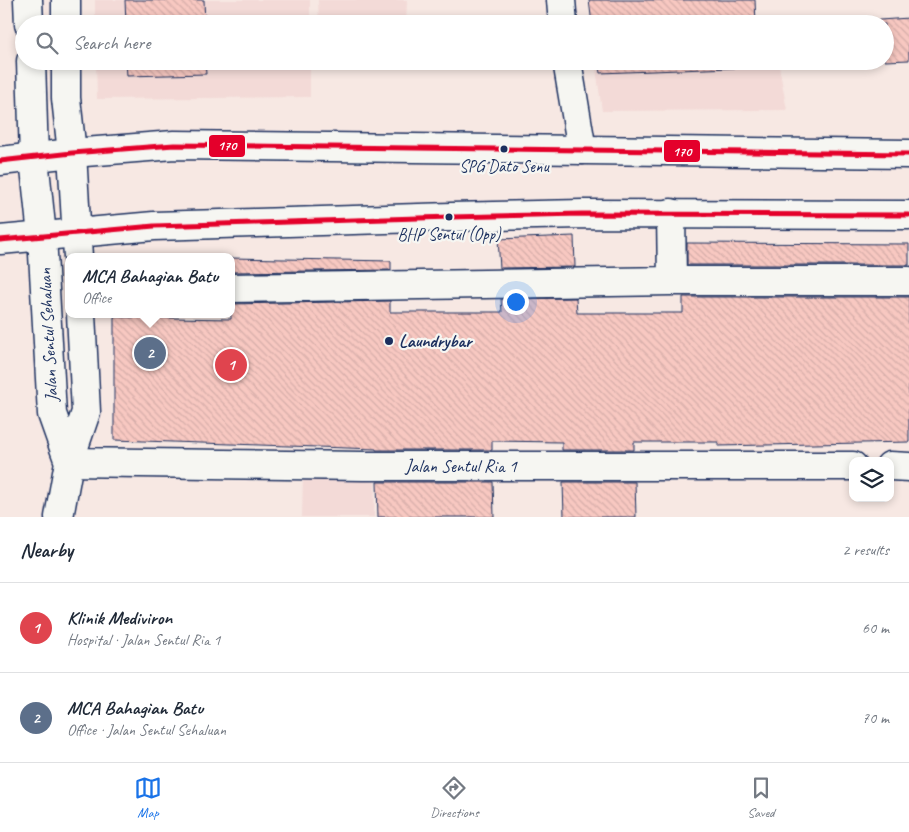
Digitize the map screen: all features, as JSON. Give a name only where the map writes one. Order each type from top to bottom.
[{"type":"street","points":[[28,0],[29,15]]},
{"type":"street","points":[[66,0],[66,15]]},
{"type":"street","points":[[561,0],[562,15]]},
{"type":"street","name":"Jalan Sentul Sehaluan","points":[[30,70],[34,158],[42,236],[52,414],[68,462]]},
{"type":"street","points":[[66,70],[66,98],[72,153],[77,245]]},
{"type":"street","points":[[568,70],[582,150]]},
{"type":"street","points":[[0,161],[174,145],[909,154]]},
{"type":"street","points":[[0,240],[42,236],[77,245],[154,226],[582,214],[909,215]]},
{"type":"street","points":[[671,214],[672,281]]},
{"type":"street","points":[[235,288],[672,281],[909,281]]},
{"type":"street","name":"Jalan Sentul Sehaluan","points":[[58,517],[68,462],[86,412],[81,318]]},
{"type":"street","name":"Jalan Sentul Ria 1","points":[[68,462],[363,466],[849,466]]},
{"type":"street","points":[[894,466],[909,466]]},
{"type":"shaded area","points":[[95,0],[310,0],[310,15],[95,15]]},
{"type":"shaded area","points":[[318,0],[407,0],[406,15],[319,15]]},
{"type":"shaded area","points":[[96,70],[310,70],[310,97],[97,99]]},
{"type":"shaded area","points":[[596,70],[780,70],[787,110],[602,111]]},
{"type":"shaded area","points":[[303,473],[375,482],[374,517],[302,517]]},
{"type":"building","points":[[125,0],[204,0],[205,15],[126,15]]},
{"type":"building","points":[[589,0],[755,0],[756,15],[591,15]]},
{"type":"building","points":[[909,18],[909,60],[894,61],[894,19]]},
{"type":"building","points":[[127,70],[206,70],[206,74],[127,76]]},
{"type":"building","points":[[600,70],[679,70],[600,73]]},
{"type":"building","points":[[574,236],[575,267],[500,268],[498,239]]},
{"type":"building","points":[[687,243],[909,244],[909,265],[687,265]]},
{"type":"building","points":[[235,258],[391,261],[391,270],[235,272]]},
{"type":"building","points":[[683,297],[909,297],[909,442],[718,446],[718,442],[634,442],[634,450],[562,450],[562,442],[492,441],[492,450],[376,450],[114,440],[114,318],[231,319],[235,318],[235,304],[390,301],[390,312],[502,312],[501,299],[576,298],[577,313],[683,313]]},
{"type":"building","points":[[377,482],[493,482],[494,517],[378,517]]},
{"type":"building","points":[[563,482],[635,482],[636,517],[564,517]]},
{"type":"transit line","name":"170","points":[[0,161],[174,145],[909,154]]},
{"type":"transit line","name":"170","points":[[0,240],[154,226],[451,217],[582,214],[909,215]]},
{"type":"place","name":"SPG Dato Senu","points":[[504,149]]},
{"type":"place","name":"BHP Sentul (Opp)","points":[[449,217]]},
{"type":"place","name":"Laundrybar","points":[[389,341]]},
{"type":"place","name":"MCA Bahagian Batu","points":[[150,353]]},
{"type":"place","name":"Klinik Mediviron","points":[[231,365]]}]
